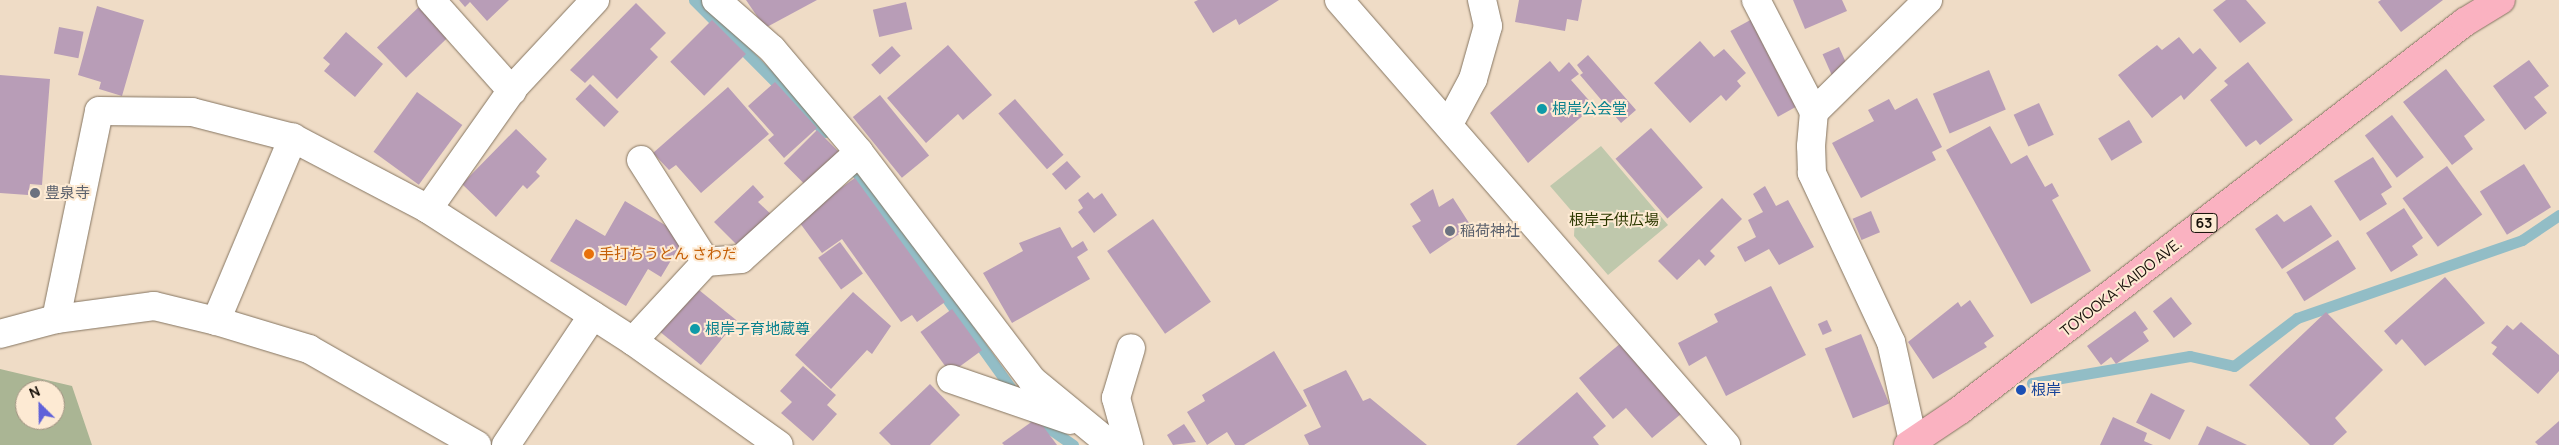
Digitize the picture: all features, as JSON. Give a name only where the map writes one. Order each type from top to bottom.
[{"type":"main road","name":"TOYOOKA-KAIDO AVE.","points":[[1910,443],[2465,22],[2501,0]]},
{"type":"street","points":[[431,0],[512,91]]},
{"type":"street","points":[[428,209],[512,91],[595,0]]},
{"type":"street","points":[[716,0],[772,49],[859,152],[1032,380],[1111,445]]},
{"type":"street","points":[[1338,0],[1449,124],[1726,445]]},
{"type":"street","points":[[1449,124],[1473,79],[1488,26],[1482,0]]},
{"type":"street","points":[[1756,0],[1814,112],[1812,173],[1891,342],[1910,443]]},
{"type":"street","points":[[1814,112],[1928,0]]},
{"type":"street","points":[[56,319],[99,112],[192,112],[292,138],[428,209],[633,341],[779,445]]},
{"type":"street","points":[[216,321],[292,138]]},
{"type":"street","points":[[633,341],[706,262],[741,259],[859,152]]},
{"type":"street","points":[[641,160],[706,262]]},
{"type":"street","points":[[0,334],[56,319],[154,306],[216,321],[309,348],[477,445]]},
{"type":"street","points":[[506,445],[593,315]]},
{"type":"street","points":[[1129,445],[1116,398],[1130,348]]},
{"type":"street","points":[[951,379],[1087,425]]},
{"type":"green space","name":"根岸子供広場","points":[[1601,146],[1668,225],[1608,275],[1574,236],[1575,215],[1550,186]]},
{"type":"green space","points":[[0,369],[47,380],[15,380],[15,430],[65,430],[65,384],[72,386],[92,445],[0,445]]},
{"type":"building","points":[[459,0],[509,0],[487,21],[470,2],[465,7]]},
{"type":"building","points":[[746,0],[817,0],[765,28]]},
{"type":"building","points":[[1198,0],[1279,0],[1239,25],[1236,19],[1213,33],[1194,2]]},
{"type":"building","points":[[1519,0],[1582,0],[1578,21],[1567,19],[1565,31],[1515,22]]},
{"type":"building","points":[[1793,0],[1842,0],[1847,11],[1805,29]]},
{"type":"building","points":[[2226,0],[2246,0],[2266,23],[2240,43],[2213,10]]},
{"type":"building","points":[[2381,0],[2443,0],[2401,32],[2378,2]]},
{"type":"building","points":[[906,2],[912,29],[879,37],[873,10]]},
{"type":"building","points":[[423,3],[452,33],[406,78],[377,47]]},
{"type":"building","points":[[636,3],[666,33],[650,49],[658,57],[617,99],[593,75],[585,83],[570,70]]},
{"type":"building","points":[[97,6],[144,20],[122,96],[99,89],[101,82],[78,75]]},
{"type":"building","points":[[1754,18],[1802,104],[1778,117],[1730,31]]},
{"type":"building","points":[[712,20],[746,54],[704,96],[670,62]]},
{"type":"building","points":[[59,27],[84,32],[78,58],[54,54]]},
{"type":"building","points":[[346,32],[383,64],[355,97],[324,71],[330,64],[323,58]]},
{"type":"building","points":[[2179,37],[2193,54],[2200,48],[2217,68],[2184,100],[2181,95],[2152,118],[2118,75],[2157,45],[2162,50]]},
{"type":"building","points":[[1700,41],[1714,57],[1724,49],[1746,73],[1737,81],[1741,86],[1726,101],[1721,95],[1690,123],[1654,83]]},
{"type":"building","points":[[948,45],[992,95],[963,120],[958,114],[926,143],[887,98]]},
{"type":"building","points":[[892,46],[901,56],[880,74],[871,65]]},
{"type":"building","points":[[1839,47],[1849,69],[1832,76],[1823,54]]},
{"type":"building","points":[[1588,55],[1636,110],[1621,123],[1580,75],[1583,73],[1577,65]]},
{"type":"building","points":[[2529,60],[2549,86],[2534,97],[2547,113],[2525,130],[2493,86]]},
{"type":"building","name":"根岸公会堂","points":[[1550,61],[1559,72],[1569,62],[1579,74],[1571,80],[1594,106],[1528,163],[1490,113]]},
{"type":"building","points":[[2248,62],[2293,120],[2260,145],[2256,140],[2246,147],[2210,100],[2228,85],[2224,81]]},
{"type":"building","points":[[2446,69],[2485,120],[2464,136],[2473,149],[2452,165],[2403,102]]},
{"type":"building","points":[[1989,70],[2006,110],[1950,133],[1933,94]]},
{"type":"building","points":[[0,75],[50,79],[42,185],[30,184],[28,195],[0,193]]},
{"type":"building","points":[[775,82],[817,128],[784,158],[768,140],[774,135],[748,106]]},
{"type":"building","points":[[590,84],[619,112],[604,127],[575,99]]},
{"type":"building","points":[[728,87],[769,134],[701,193],[676,165],[669,170],[653,153]]},
{"type":"building","points":[[417,92],[462,125],[419,185],[374,152]]},
{"type":"building","points":[[880,95],[929,156],[902,178],[853,117]]},
{"type":"building","points":[[1917,98],[1942,147],[1932,152],[1936,160],[1861,198],[1832,143],[1874,121],[1868,110],[1889,99],[1895,110]]},
{"type":"building","points":[[1015,99],[1064,155],[1047,169],[998,113]]},
{"type":"building","points":[[2039,103],[2054,135],[2028,147],[2014,115]]},
{"type":"building","points":[[2392,115],[2424,157],[2397,178],[2365,135]]},
{"type":"building","points":[[2129,120],[2142,142],[2112,161],[2098,139]]},
{"type":"building","points":[[1990,126],[2011,164],[2027,155],[2045,187],[2052,183],[2059,196],[2052,200],[2091,271],[2031,304],[1946,150]]},
{"type":"building","points":[[1651,128],[1703,188],[1667,218],[1616,159]]},
{"type":"building","points":[[516,129],[547,159],[536,172],[540,176],[527,189],[523,185],[496,217],[462,184]]},
{"type":"building","points":[[817,130],[843,156],[810,189],[784,163]]},
{"type":"building","points":[[2373,157],[2392,187],[2381,194],[2387,204],[2360,221],[2334,181]]},
{"type":"building","points":[[1067,161],[1081,177],[1066,190],[1052,174]]},
{"type":"building","points":[[2524,164],[2551,207],[2507,235],[2480,192]]},
{"type":"building","points":[[2447,166],[2482,215],[2438,247],[2403,198]]},
{"type":"building","points":[[855,178],[945,302],[917,322],[912,315],[901,322],[842,239],[822,253],[797,219]]},
{"type":"building","points":[[753,185],[764,197],[758,202],[775,218],[742,250],[714,222]]},
{"type":"building","points":[[1765,186],[1776,206],[1788,200],[1814,247],[1779,265],[1769,249],[1745,262],[1737,247],[1756,237],[1748,220],[1763,212],[1753,194]]},
{"type":"building","points":[[1433,189],[1439,207],[1453,198],[1471,226],[1430,254],[1412,226],[1421,221],[1410,204]]},
{"type":"building","points":[[1088,192],[1094,199],[1102,193],[1117,215],[1094,233],[1078,212],[1083,208],[1078,200]]},
{"type":"building","points":[[1722,198],[1742,219],[1710,251],[1715,256],[1705,266],[1699,259],[1677,280],[1658,261]]},
{"type":"building","points":[[625,201],[685,237],[661,277],[648,269],[626,306],[550,261],[576,219],[605,236]]},
{"type":"building","points":[[2311,205],[2332,236],[2282,269],[2255,229],[2277,214],[2284,222]]},
{"type":"building","points":[[2404,208],[2423,238],[2412,246],[2418,255],[2391,272],[2366,233]]},
{"type":"building","points":[[1871,211],[1880,232],[1862,240],[1853,219]]},
{"type":"building","points":[[1153,219],[1211,302],[1165,334],[1107,251]]},
{"type":"building","points":[[1060,227],[1072,248],[1083,241],[1088,250],[1077,257],[1090,279],[1012,323],[983,273],[1023,251],[1019,243]]},
{"type":"building","points":[[2338,240],[2356,269],[2304,301],[2286,272]]},
{"type":"building","points":[[840,242],[863,274],[841,289],[818,258]]},
{"type":"building","points":[[2445,277],[2485,323],[2425,366],[2402,339],[2396,345],[2384,331]]},
{"type":"building","points":[[694,286],[737,321],[701,365],[658,330]]},
{"type":"building","points":[[1771,286],[1806,355],[1726,396],[1706,356],[1689,366],[1678,343],[1718,322],[1714,314]]},
{"type":"building","points":[[853,292],[891,326],[872,354],[867,350],[831,389],[795,355]]},
{"type":"building","points":[[2171,297],[2192,324],[2174,338],[2153,311]]},
{"type":"building","points":[[1970,300],[1994,336],[1984,343],[1987,347],[1933,379],[1908,342],[1958,302],[1961,307]]},
{"type":"building","points":[[952,309],[982,350],[950,373],[920,332]]},
{"type":"building","points":[[2135,311],[2148,329],[2143,332],[2149,341],[2116,364],[2111,357],[2101,365],[2087,346]]},
{"type":"building","points":[[2326,312],[2383,370],[2335,418],[2347,432],[2333,445],[2310,445],[2249,385]]},
{"type":"building","points":[[1827,320],[1832,331],[1823,335],[1818,324]]},
{"type":"building","points":[[2521,322],[2559,355],[2559,371],[2538,394],[2492,354],[2497,347],[2491,343],[2507,325],[2513,330]]},
{"type":"building","points":[[1861,334],[1889,404],[1853,418],[1825,349]]},
{"type":"building","points":[[1627,338],[1687,409],[1652,438],[1626,408],[1613,419],[1579,378]]},
{"type":"building","points":[[1274,351],[1307,406],[1244,445],[1235,445],[1227,432],[1207,445],[1187,412],[1205,401],[1202,395]]},
{"type":"building","points":[[803,366],[836,395],[827,405],[837,414],[813,441],[781,413],[792,402],[780,391]]},
{"type":"building","points":[[1346,370],[1363,401],[1370,398],[1427,445],[1309,445],[1304,435],[1321,427],[1303,390]]},
{"type":"building","points":[[930,384],[960,415],[930,445],[891,445],[879,433]]},
{"type":"building","points":[[1577,392],[1606,426],[1593,437],[1599,445],[1516,445]]},
{"type":"building","points":[[2151,393],[2185,410],[2170,440],[2136,422]]},
{"type":"building","points":[[2113,417],[2147,433],[2144,441],[2153,445],[2100,445]]},
{"type":"building","points":[[1037,418],[1057,445],[1004,445],[1002,443]]},
{"type":"building","points":[[2559,421],[2559,445],[2538,445],[2535,442]]},
{"type":"building","points":[[1184,424],[1196,442],[1173,445],[1167,435]]},
{"type":"building","points":[[2207,426],[2247,445],[2198,445]]},
{"type":"waterway","points":[[694,0],[825,132]]},
{"type":"waterway","points":[[849,162],[1017,397]]},
{"type":"waterway","points":[[2032,383],[2190,356],[2234,366],[2297,318],[2522,240],[2559,215]]},
{"type":"waterway","points":[[1033,417],[1073,445]]},
{"type":"place","name":"根岸公会堂","points":[[1542,109]]},
{"type":"place","name":"豊泉寺","points":[[35,193]]},
{"type":"place","name":"稲荷神社","points":[[1450,231]]},
{"type":"place","name":"手打ちうどん さわだ","points":[[589,254]]},
{"type":"place","name":"根岸子育地蔵尊","points":[[695,329]]},
{"type":"place","name":"根岸","points":[[2021,390]]}]
